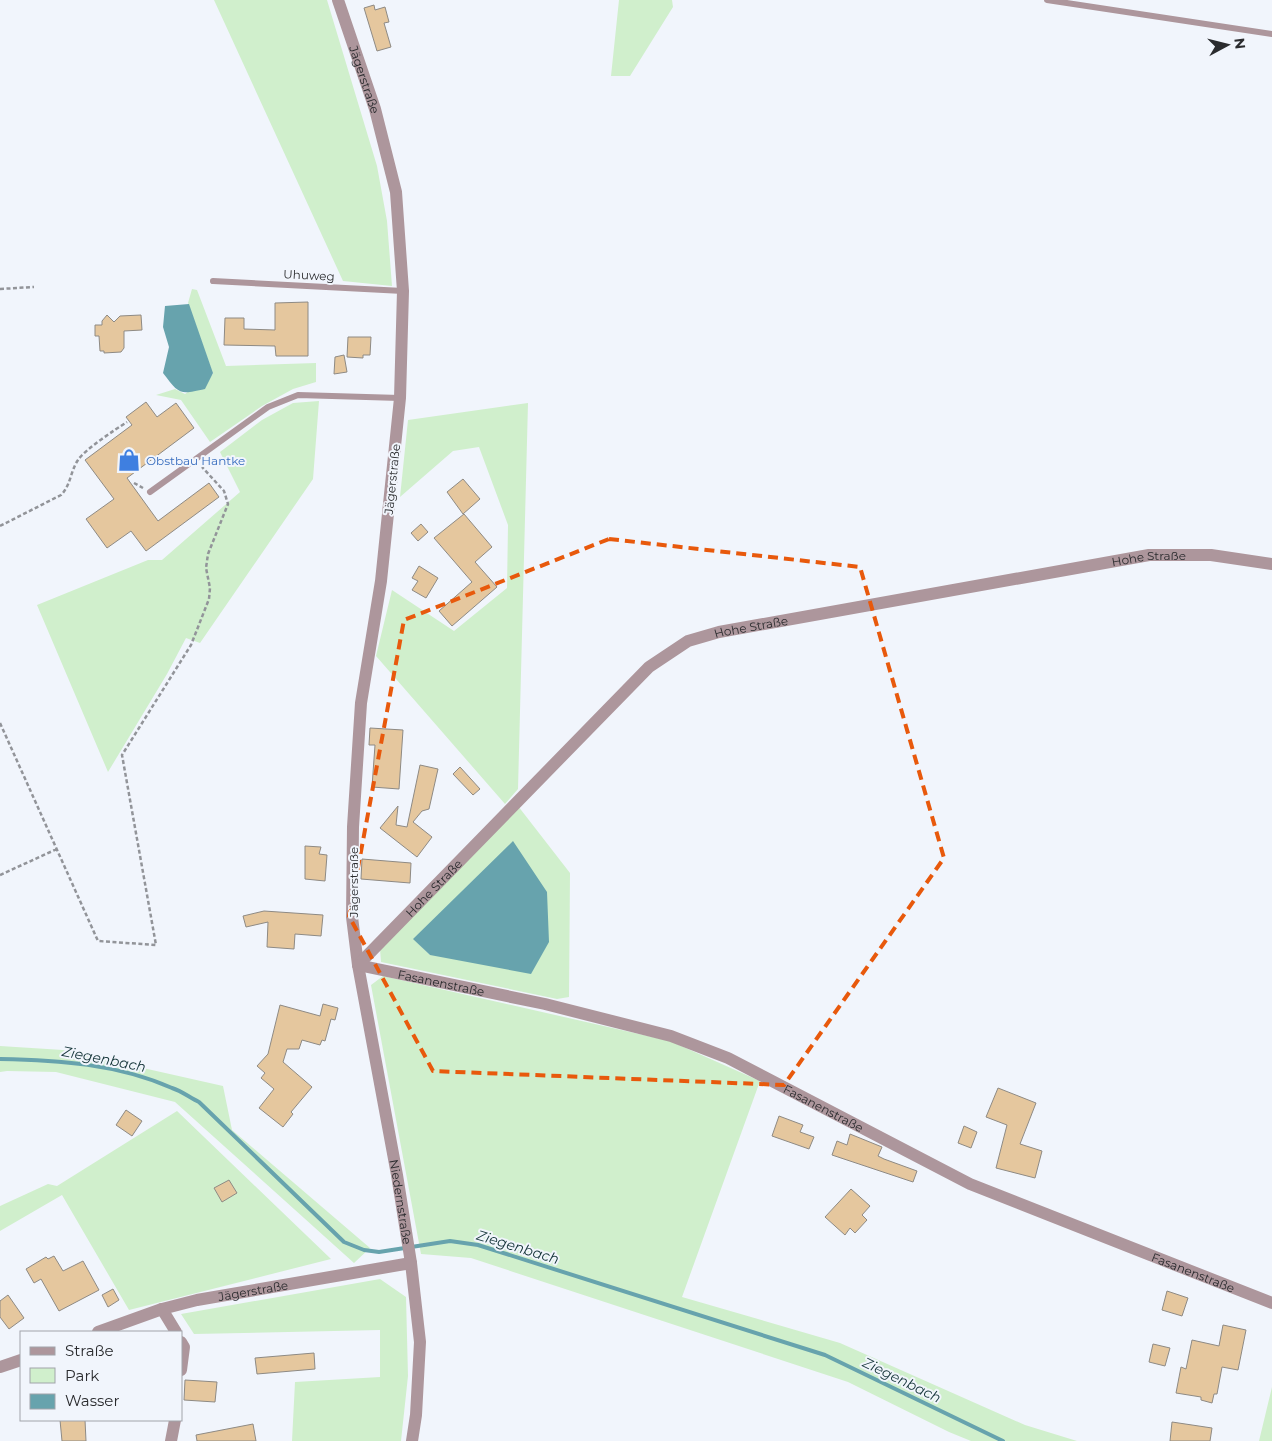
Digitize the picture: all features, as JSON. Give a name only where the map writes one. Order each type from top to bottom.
[{"type":"street","name":"Jägerstraße","points":[[338,0],[375,109],[396,192],[403,291],[400,398],[381,581],[361,704],[353,827],[352,917],[358,965]]},
{"type":"street","name":"Hohe Straße","points":[[358,965],[649,667],[688,641],[719,632],[1148,556],[1211,555],[1272,564]]},
{"type":"street","name":"Niedernstraße","points":[[358,965],[411,1260],[420,1342],[416,1415],[412,1441]]},
{"type":"street","name":"Fasanenstraße","points":[[358,965],[545,1004],[679,1039],[728,1058],[970,1184],[1272,1303]]},
{"type":"street","name":"Jägerstraße","points":[[101,1331],[162,1309],[197,1300],[411,1260]]},
{"type":"street","points":[[162,1309],[175,1331]]},
{"type":"street","points":[[182,1344],[184,1347],[182,1362]]},
{"type":"street","points":[[0,1367],[20,1360]]},
{"type":"street","points":[[171,1441],[175,1421]]},
{"type":"lane","points":[[1047,0],[1272,34]]},
{"type":"lane","name":"Uhuweg","points":[[213,281],[403,291]]},
{"type":"lane","points":[[150,492],[268,407],[298,395],[400,398]]},
{"type":"path","points":[[0,289],[34,287]]},
{"type":"path","points":[[0,526],[61,495],[67,488],[78,460],[111,432],[127,422]]},
{"type":"path","points":[[0,723],[98,941],[156,945],[122,755],[191,645],[209,599],[210,588],[206,568],[208,554],[228,504],[224,491],[194,459]]},
{"type":"path","points":[[0,875],[57,850]]},
{"type":"highlighted area","points":[[609,539],[860,567],[944,858],[784,1085],[433,1071],[349,916],[404,620]]},
{"type":"green space","points":[[214,0],[327,0],[377,166],[387,221],[392,286],[343,281]]},
{"type":"green space","points":[[619,0],[672,0],[673,7],[630,76],[611,76]]},
{"type":"green space","points":[[192,289],[197,290],[226,366],[316,363],[316,382],[293,389],[262,406],[210,442],[181,400],[156,395],[175,389],[185,394],[213,374],[188,303]]},
{"type":"green space","points":[[319,401],[313,479],[200,643],[186,638],[167,674],[108,772],[37,605],[148,560],[162,560],[240,492],[220,452],[262,420],[293,403]]},
{"type":"green space","points":[[528,403],[518,789],[505,804],[376,656],[392,590],[454,631],[507,588],[508,525],[479,447],[453,451],[400,497],[408,420]]},
{"type":"green space","points":[[518,806],[570,873],[569,997],[557,999],[381,962],[380,949]],"holes":[[[513,842],[430,955],[414,939]]]},
{"type":"green space","points":[[383,976],[670,1041],[760,1081],[682,1297],[840,1343],[1025,1425],[1077,1441],[971,1441],[848,1382],[471,1258],[421,1254],[371,985]]},
{"type":"green space","points":[[0,1046],[63,1050],[223,1086],[232,1130],[370,1248],[354,1263],[175,1102],[56,1072],[0,1072]]},
{"type":"green space","points":[[177,1111],[331,1259],[129,1310],[62,1195],[0,1231],[0,1206],[48,1184],[57,1186]]},
{"type":"green space","points":[[380,1279],[406,1297],[408,1376],[401,1441],[292,1441],[295,1382],[380,1377],[380,1330],[194,1334],[181,1314]]},
{"type":"green space","points":[[1272,1387],[1272,1441],[1259,1441]]},
{"type":"water","points":[[189,304],[213,373],[205,389],[185,392],[176,389],[163,373],[169,347],[163,327],[165,306]]},
{"type":"water","points":[[513,841],[547,892],[549,942],[531,974],[430,955],[413,939]]},
{"type":"building","points":[[374,5],[375,10],[385,7],[389,22],[384,23],[391,47],[377,51],[364,8]]},
{"type":"building","points":[[308,302],[308,356],[276,356],[275,346],[224,345],[225,318],[244,318],[244,329],[275,330],[275,303]]},
{"type":"building","points":[[107,315],[114,322],[120,316],[141,315],[142,330],[124,331],[124,348],[121,352],[104,353],[104,351],[100,351],[99,336],[95,336],[95,325],[102,325],[102,321]]},
{"type":"building","points":[[348,337],[371,337],[370,355],[363,355],[363,358],[347,357]]},
{"type":"building","points":[[344,355],[347,372],[334,374],[335,357]]},
{"type":"building","points":[[146,402],[157,417],[176,403],[194,428],[127,478],[158,521],[209,483],[219,497],[146,551],[131,531],[107,548],[86,519],[114,499],[85,460],[132,425],[126,417]]},
{"type":"building","points":[[463,479],[480,499],[463,514],[447,492]]},
{"type":"building","points":[[464,514],[492,547],[475,562],[497,587],[452,626],[439,611],[472,582],[434,538]]},
{"type":"building","points":[[421,524],[428,532],[418,541],[411,533]]},
{"type":"building","points":[[419,566],[438,578],[426,598],[412,590],[418,581],[412,578]]},
{"type":"building","points":[[370,728],[403,730],[399,789],[372,787],[375,745],[369,745]]},
{"type":"building","points":[[420,765],[438,769],[429,809],[422,811],[413,822],[432,837],[417,857],[380,828],[398,806],[396,825],[407,827]]},
{"type":"building","points":[[460,767],[480,789],[473,795],[453,774]]},
{"type":"building","points":[[305,846],[321,847],[319,854],[327,855],[325,881],[305,879]]},
{"type":"building","points":[[362,859],[411,863],[410,883],[361,879]]},
{"type":"building","points":[[264,911],[323,915],[321,936],[295,934],[294,949],[267,947],[268,922],[246,927],[243,916]]},
{"type":"building","points":[[323,1004],[338,1008],[335,1020],[331,1019],[325,1041],[322,1040],[320,1045],[302,1040],[299,1049],[287,1049],[283,1062],[312,1087],[291,1112],[293,1114],[283,1127],[259,1108],[274,1089],[261,1078],[265,1073],[257,1066],[268,1054],[280,1005],[320,1016]]},
{"type":"building","points":[[998,1088],[1036,1103],[1020,1144],[1042,1151],[1035,1178],[996,1168],[1007,1125],[986,1117]]},
{"type":"building","points":[[126,1110],[142,1121],[132,1136],[116,1125]]},
{"type":"building","points":[[779,1116],[803,1125],[800,1132],[814,1137],[809,1149],[772,1136]]},
{"type":"building","points":[[964,1126],[977,1132],[971,1148],[958,1143]]},
{"type":"building","points":[[850,1134],[882,1147],[878,1156],[917,1171],[913,1182],[832,1155],[837,1141],[847,1145]]},
{"type":"building","points":[[229,1180],[237,1193],[222,1202],[214,1188]]},
{"type":"building","points":[[851,1189],[870,1206],[862,1215],[867,1220],[855,1233],[850,1228],[845,1235],[825,1217]]},
{"type":"building","points":[[54,1256],[63,1271],[83,1261],[99,1290],[59,1311],[41,1279],[34,1283],[26,1269],[46,1257],[48,1259]]},
{"type":"building","points":[[113,1289],[119,1300],[108,1307],[102,1295]]},
{"type":"building","points":[[1167,1291],[1188,1298],[1182,1316],[1162,1310]]},
{"type":"building","points":[[8,1295],[24,1318],[9,1329],[0,1317],[0,1301]]},
{"type":"building","points":[[1223,1325],[1246,1330],[1238,1370],[1222,1367],[1217,1394],[1214,1394],[1212,1403],[1201,1400],[1201,1397],[1176,1393],[1181,1367],[1186,1369],[1192,1340],[1219,1346]]},
{"type":"building","points":[[1153,1344],[1170,1348],[1165,1366],[1149,1362]]},
{"type":"building","points":[[314,1353],[315,1369],[257,1374],[255,1358]]},
{"type":"building","points":[[185,1380],[217,1382],[215,1402],[184,1400]]},
{"type":"building","points":[[60,1421],[85,1421],[86,1441],[62,1441]]},
{"type":"building","points":[[1172,1422],[1212,1428],[1210,1441],[1170,1441]]},
{"type":"building","points":[[253,1424],[256,1441],[197,1441],[196,1435]]},
{"type":"waterway","name":"Ziegenbach","points":[[0,1059],[88,1065],[130,1073],[179,1091],[199,1102],[344,1242],[364,1250],[379,1252],[450,1241],[478,1245],[825,1355],[1003,1441]]},
{"type":"place","name":"Obstbau Hantke","points":[[129,460]]}]
